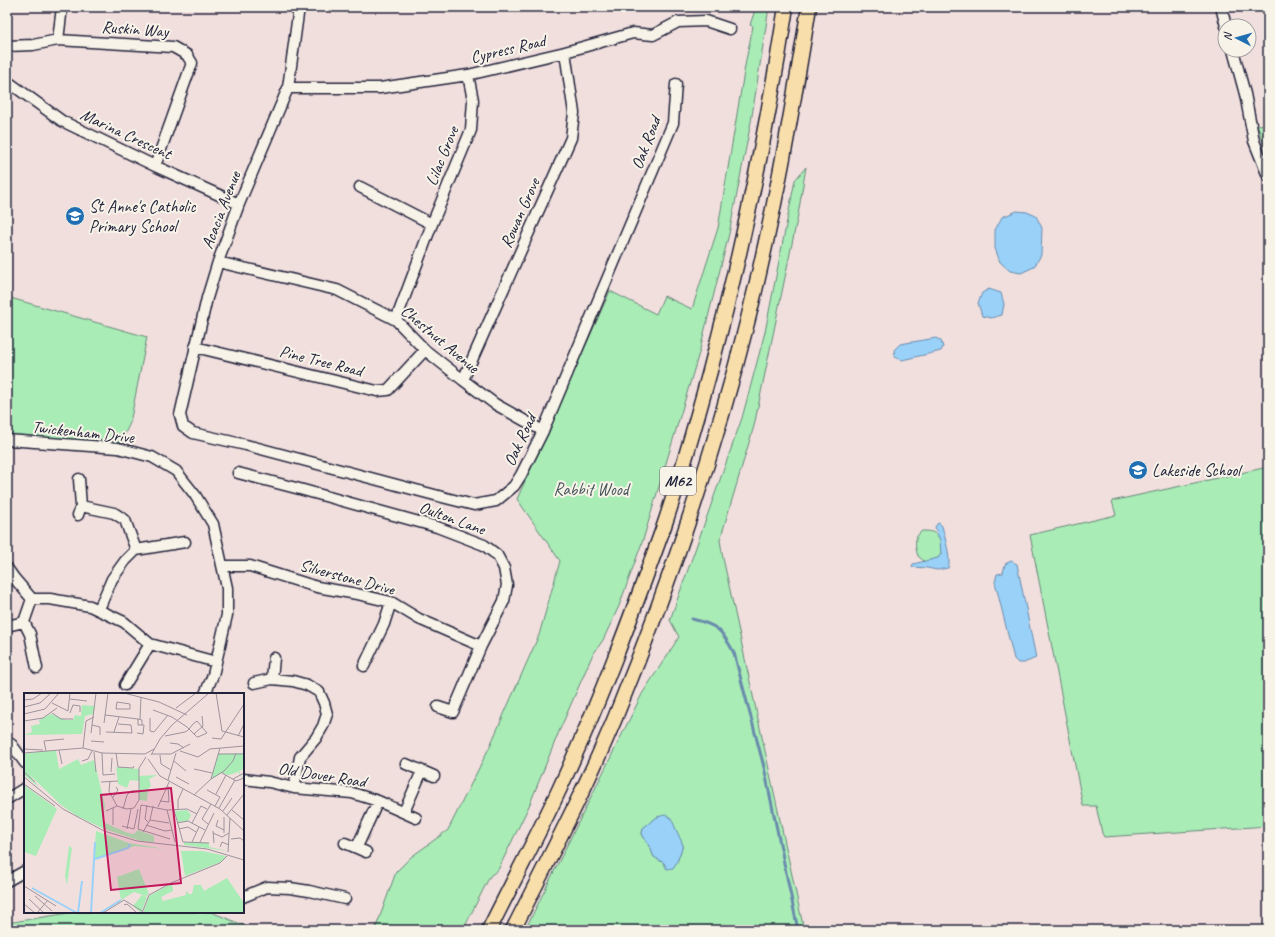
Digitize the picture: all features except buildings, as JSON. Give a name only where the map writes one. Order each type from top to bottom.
[{"type":"highway","name":"M62","points":[[489,930],[559,789],[590,719],[626,629],[665,523],[699,412],[746,230],[762,148],[786,7]]},
{"type":"highway","name":"M62","points":[[514,930],[579,799],[614,720],[683,537],[721,420],[748,320],[785,154],[809,7]]},
{"type":"street","points":[[58,40],[62,7]]},
{"type":"street","name":"Acacia Avenue","points":[[183,426],[180,414],[207,298],[239,204],[288,88],[299,7]]},
{"type":"street","points":[[1221,7],[1224,18]]},
{"type":"street","name":"Cypress Road","points":[[288,88],[380,88],[468,75],[565,52],[633,33],[653,35],[678,22],[706,21],[730,29]]},
{"type":"street","name":"Ruskin Way","points":[[7,46],[33,45],[58,40],[173,47],[187,55],[192,63],[155,166]]},
{"type":"street","name":"Rowan Grove","points":[[463,380],[571,138],[574,113],[565,52]]},
{"type":"street","points":[[1235,58],[1245,94],[1254,141],[1268,176]]},
{"type":"street","name":"Lilac Grove","points":[[396,320],[432,224],[471,130],[473,100],[468,75]]},
{"type":"street","name":"Marina Crescent","points":[[7,80],[62,122],[239,204]]},
{"type":"street","name":"Oak Road","points":[[183,426],[193,433],[246,445],[474,505],[496,501],[514,486],[522,475],[543,431],[673,123],[676,84]]},
{"type":"street","points":[[360,187],[432,224]]},
{"type":"street","name":"Chestnut Avenue","points":[[218,262],[337,290],[396,320],[424,350],[463,380],[495,404],[543,431]]},
{"type":"street","name":"Pine Tree Road","points":[[195,347],[376,391],[388,390],[424,350]]},
{"type":"street","name":"Twickenham Drive","points":[[7,440],[118,448],[152,457],[176,471],[195,495],[213,524],[227,588],[227,615],[213,676],[205,693]]},
{"type":"street","name":"Oulton Lane","points":[[238,473],[437,527],[484,545],[497,555],[504,568],[507,585],[504,601],[481,646],[452,712],[438,706]]},
{"type":"street","points":[[79,479],[80,510],[114,513],[125,520],[136,550]]},
{"type":"street","points":[[99,609],[112,579],[125,561],[136,550],[185,542]]},
{"type":"street","name":"Silverstone Drive","points":[[223,566],[250,566],[317,587],[358,594],[391,602],[419,619],[481,646]]},
{"type":"street","points":[[7,568],[32,599],[57,600],[99,609],[124,622],[150,644],[216,662]]},
{"type":"street","points":[[32,599],[24,622],[30,634],[37,668]]},
{"type":"street","points":[[364,666],[384,624],[391,602]]},
{"type":"street","points":[[7,626],[24,622]]},
{"type":"street","points":[[125,685],[150,644]]},
{"type":"street","points":[[272,679],[274,658]]},
{"type":"street","points":[[254,682],[272,679],[307,685],[319,692],[324,703],[327,714],[323,726],[316,738],[300,757],[294,788]]},
{"type":"street","points":[[7,741],[24,761]]},
{"type":"street","points":[[406,764],[434,776]]},
{"type":"street","points":[[404,812],[422,771]]},
{"type":"street","name":"Old Dover Road","points":[[244,779],[269,782],[294,788],[352,793],[378,801],[416,818]]},
{"type":"street","points":[[7,799],[24,789]]},
{"type":"street","points":[[346,843],[361,850],[378,801]]},
{"type":"street","points":[[7,881],[24,872]]},
{"type":"street","points":[[244,897],[267,887],[290,888],[345,899]]},
{"type":"green space","name":"Rabbit Wood","points":[[756,7],[769,7],[751,122],[729,234],[699,353],[643,540],[619,606],[603,640],[592,656],[529,806],[498,870],[490,876],[463,930],[375,930],[396,872],[411,857],[448,830],[489,748],[539,635],[560,561],[517,499],[610,291],[656,314],[664,296],[692,309],[718,228],[753,26],[750,25]]},
{"type":"green space","points":[[1268,124],[1268,155],[1257,125]]},
{"type":"green space","points":[[806,167],[798,215],[754,426],[720,540],[804,930],[525,930],[642,694],[679,637],[670,620],[742,418],[765,332],[795,180]],"holes":[[[659,816],[683,845],[677,862],[667,869],[664,863],[654,857],[642,834],[643,828]]]},
{"type":"green space","points":[[7,297],[147,337],[130,423],[118,448],[7,440]]},
{"type":"green space","points":[[1268,467],[1268,826],[1104,837],[1096,806],[1083,806],[1030,535],[1116,515],[1112,501]]},
{"type":"green space","points":[[922,531],[932,532],[939,537],[942,550],[938,558],[925,562],[918,556],[916,539]]},
{"type":"green space","points":[[69,913],[213,913],[255,930],[7,930],[7,923]]},
{"type":"water","points":[[1017,211],[1027,212],[1036,216],[1042,228],[1041,255],[1034,267],[1021,273],[1010,271],[1000,262],[995,248],[995,230],[1002,217]]},
{"type":"water","points":[[989,289],[1001,293],[1004,304],[1002,315],[991,318],[982,316],[978,303],[982,293]]},
{"type":"water","points":[[936,338],[941,341],[943,347],[941,351],[902,360],[895,357],[894,350],[900,344]]},
{"type":"water","points":[[939,523],[942,526],[947,547],[949,559],[948,568],[937,570],[912,567],[913,564],[938,558],[941,554],[940,540],[935,527]]},
{"type":"water","points":[[1011,561],[1017,564],[1036,658],[1024,663],[1018,663],[1014,659],[995,582],[997,574],[1003,573],[1005,564]]},
{"type":"water","points":[[666,815],[671,818],[683,845],[677,862],[673,868],[667,869],[664,863],[654,857],[642,834],[643,828],[656,818]]},
{"type":"waterway","points":[[692,619],[714,626],[726,639],[734,653],[764,767],[798,930]]},
{"type":"place","name":"St Anne's Catholic Primary School","points":[[75,216]]},
{"type":"place","name":"Lakeside School","points":[[1138,470]]}]
